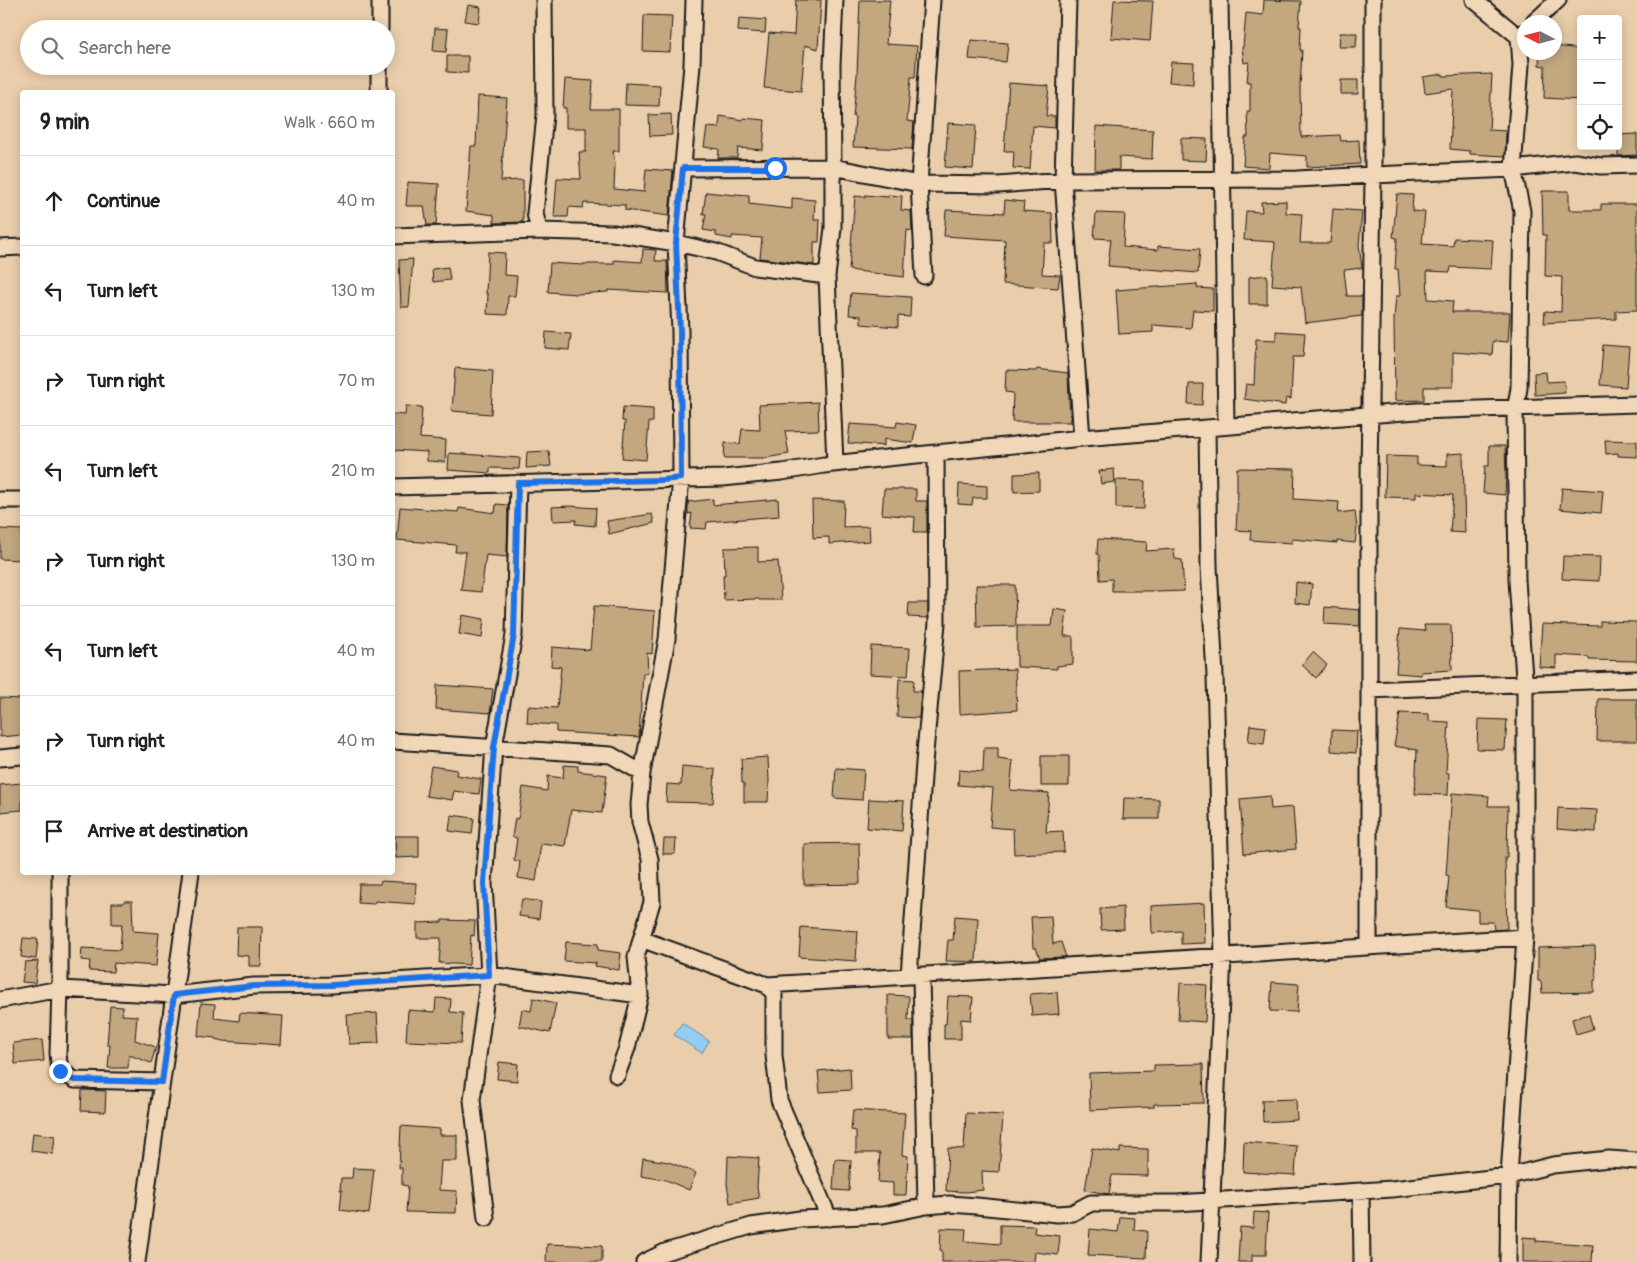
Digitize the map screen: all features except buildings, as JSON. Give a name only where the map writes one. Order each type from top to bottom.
[{"type":"street","points":[[380,0],[380,20]]},
{"type":"street","points":[[539,231],[535,213],[545,115],[544,0]]},
{"type":"street","points":[[617,1075],[640,995],[636,957],[652,902],[650,859],[640,822],[642,774],[667,639],[681,478],[680,331],[676,243],[692,65],[694,0]]},
{"type":"street","points":[[835,0],[832,65],[833,228],[828,276],[835,464]]},
{"type":"street","points":[[924,276],[919,184],[932,0]]},
{"type":"street","points":[[1068,0],[1063,180],[1082,438]]},
{"type":"street","points":[[1220,0],[1226,426]]},
{"type":"street","points":[[1369,946],[1373,0]]},
{"type":"street","points":[[1474,0],[1517,31]]},
{"type":"street","points":[[1542,15],[1558,0]]},
{"type":"street","points":[[1508,1262],[1509,1176],[1526,937],[1524,684],[1517,580],[1516,408],[1519,388],[1522,211],[1514,170],[1521,60]]},
{"type":"street","points":[[379,75],[379,90]]},
{"type":"street","points":[[683,168],[833,167],[919,184],[998,185],[1063,180],[1297,179],[1514,170],[1575,162],[1602,166],[1637,165]]},
{"type":"street","points":[[395,236],[539,231],[613,233],[676,243],[716,252],[755,267],[828,276]]},
{"type":"street","points":[[0,248],[20,247]]},
{"type":"street","points":[[395,487],[723,478],[835,464],[1082,438],[1370,414],[1637,404]]},
{"type":"street","points":[[1207,428],[1209,567],[1215,676],[1223,956],[1209,1262]]},
{"type":"street","points":[[926,1206],[915,976],[924,763],[937,623],[936,453]]},
{"type":"street","points":[[486,1218],[472,1100],[489,975],[484,883],[494,747],[514,635],[518,483]]},
{"type":"street","points":[[0,500],[20,500]]},
{"type":"street","points":[[1369,690],[1637,679]]},
{"type":"street","points":[[395,741],[611,755],[642,774]]},
{"type":"street","points":[[0,758],[20,756]]},
{"type":"street","points":[[60,875],[58,1054],[60,1071],[74,1080],[162,1082]]},
{"type":"street","points":[[137,1262],[191,875]]},
{"type":"street","points":[[641,939],[767,985],[1526,937]]},
{"type":"street","points":[[0,1000],[60,988],[174,995],[254,986],[331,985],[489,975],[640,995]]},
{"type":"street","points":[[767,985],[774,994],[774,1055],[779,1100],[829,1218]]},
{"type":"street","points":[[644,1262],[665,1252],[751,1226],[800,1219],[883,1215],[926,1206],[949,1204],[1057,1214],[1072,1213],[1091,1203],[1177,1203],[1361,1191],[1469,1182],[1509,1176],[1562,1164],[1609,1159],[1637,1161]]},
{"type":"street","points":[[1361,1191],[1362,1262]]},
{"type":"water","points":[[682,1023],[709,1041],[702,1053],[674,1035]]},
{"type":"route","points":[[60,1071],[74,1080],[162,1082],[174,995],[254,986],[331,985],[489,975],[484,883],[494,747],[514,635],[518,483],[681,478],[680,331],[676,243],[683,168],[775,168]]}]
